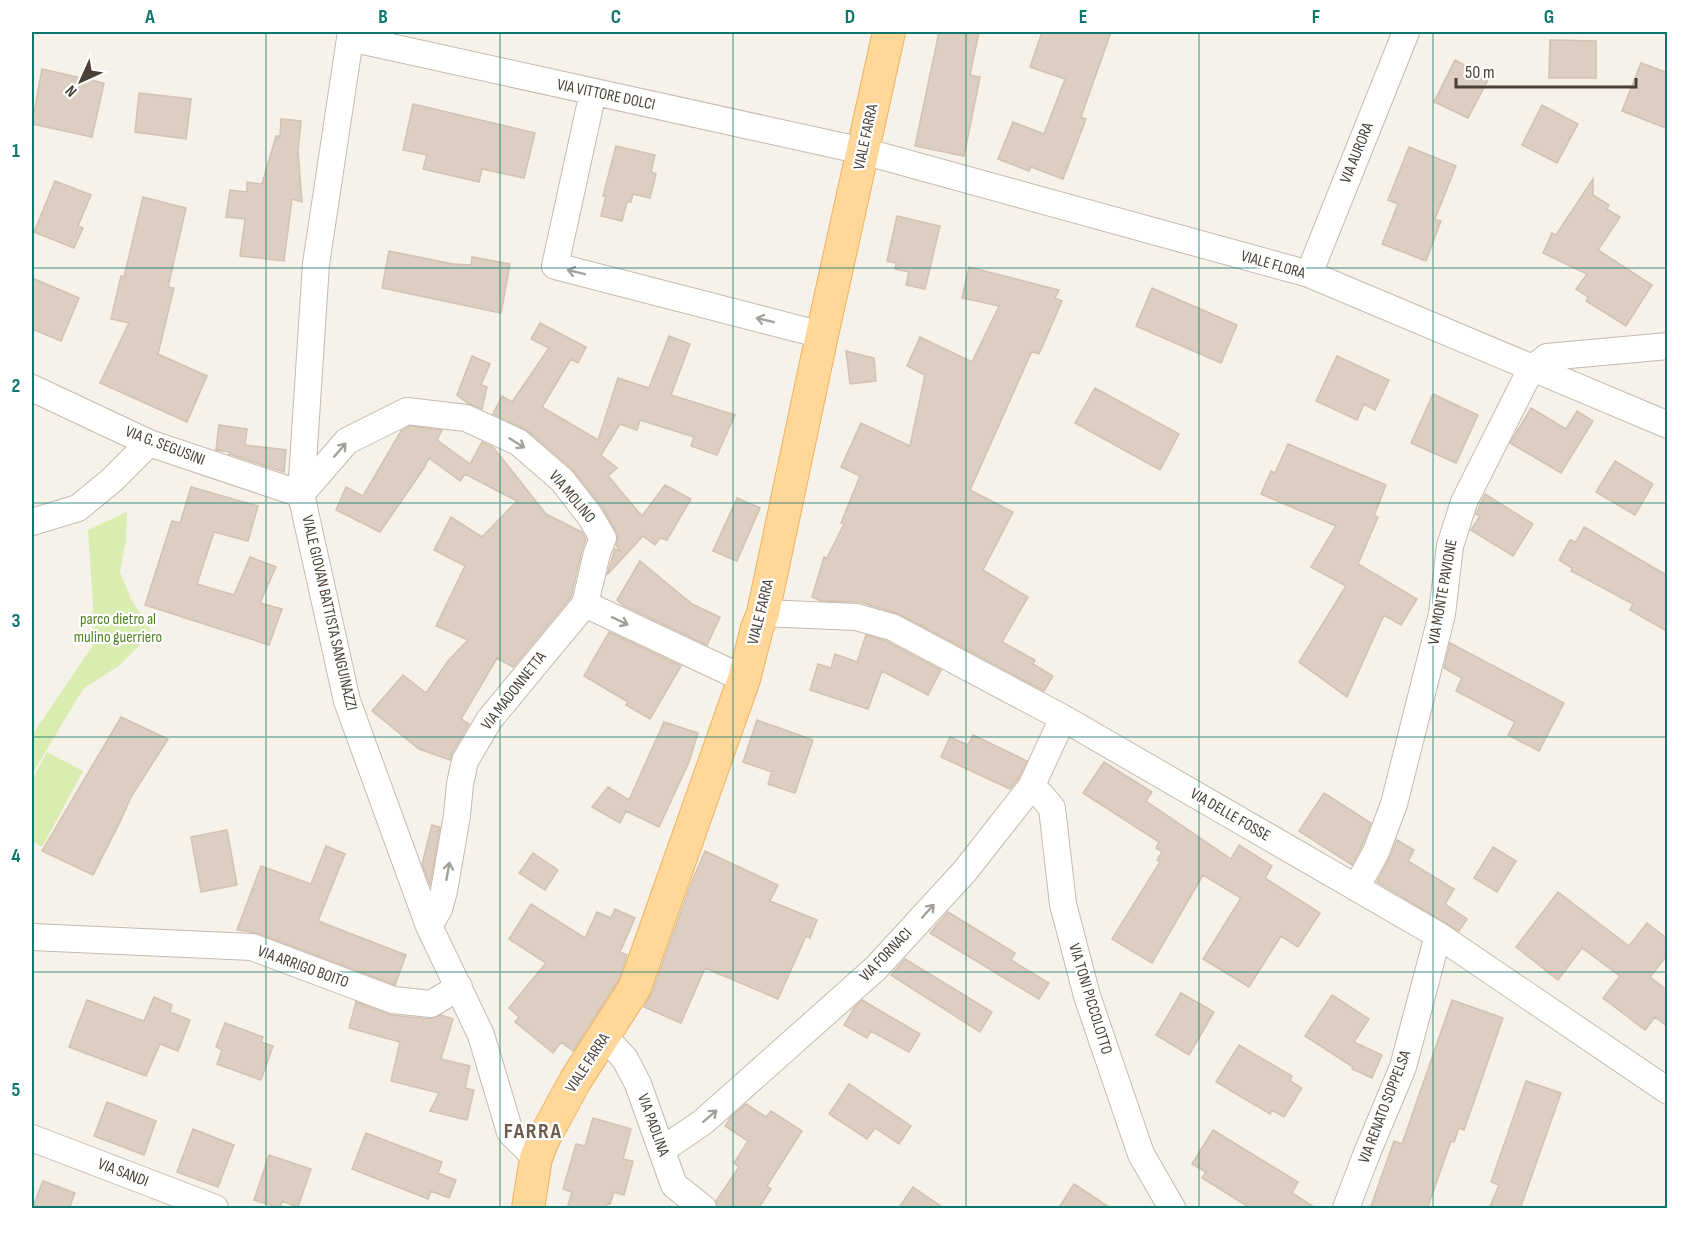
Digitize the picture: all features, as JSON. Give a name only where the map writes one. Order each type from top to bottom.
[{"type":"main road","name":"VIALE FARRA","points":[[528,1209],[536,1158],[543,1140],[564,1100],[635,987],[744,679],[763,613],[889,32]]},
{"type":"street","name":"VIA AURORA","points":[[1309,274],[1406,32]]},
{"type":"street","name":"VIA VITTORE DOLCI","points":[[351,35],[593,92],[863,151]]},
{"type":"street","name":"VIALE GIOVAN BATTISTA SANGUINAZZI","points":[[351,35],[316,264],[301,494],[347,701],[429,926],[482,1035],[510,1132],[536,1158]]},
{"type":"street","points":[[593,92],[555,266],[822,335]]},
{"type":"street","name":"VIALE FLORA","points":[[863,151],[1309,274],[1668,425]]},
{"type":"street","points":[[1531,369],[1547,357],[1668,346]]},
{"type":"street","name":"VIA MONTE PAVIONE","points":[[1356,888],[1376,852],[1394,804],[1442,614],[1450,546],[1464,502],[1531,369]]},
{"type":"street","name":"VIA G. SEGUSINI","points":[[32,388],[149,443],[301,494]]},
{"type":"street","name":"VIA MOLINO","points":[[301,494],[348,441],[406,411],[466,418],[518,442],[562,480],[590,516],[603,538],[585,604]]},
{"type":"street","points":[[32,522],[78,508],[112,480],[149,443]]},
{"type":"street","points":[[585,604],[744,679]]},
{"type":"street","name":"VIA MADONNETTA","points":[[429,926],[439,909],[444,891],[465,761],[489,720],[585,604]]},
{"type":"street","name":"VIA DELLE FOSSE","points":[[763,613],[856,617],[892,627],[1063,718],[1438,935],[1668,1091]]},
{"type":"street","name":"VIA FORNACI","points":[[662,1150],[703,1122],[876,969],[964,871],[1031,787],[1063,718]]},
{"type":"street","name":"VIA TONI PICCOLOTTO","points":[[1031,787],[1052,808],[1063,904],[1087,996],[1141,1154],[1172,1209]]},
{"type":"street","name":"VIA RENATO SOPPELSA","points":[[1346,1209],[1403,1067],[1438,935]]},
{"type":"street","name":"VIA ARRIGO BOITO","points":[[32,937],[252,947],[393,1000],[431,1004],[459,987]]},
{"type":"street","name":"VIA PAOLINA","points":[[605,1037],[625,1059],[638,1084],[674,1185],[703,1209]]},
{"type":"street","name":"VIA SANDI","points":[[32,1138],[215,1209]]},
{"type":"green space","name":"parco dietro al mulino guerriero","points":[[127,512],[126,540],[120,572],[131,599],[152,632],[120,665],[83,689],[32,774],[32,735],[92,647],[93,605],[88,530]]},
{"type":"green space","points":[[47,752],[83,771],[42,847],[32,841],[32,780]]},
{"type":"building","points":[[939,32],[979,32],[970,75],[980,77],[964,156],[915,146]]},
{"type":"building","points":[[1042,32],[1111,32],[1081,117],[1086,119],[1063,179],[1031,167],[1029,171],[998,159],[1013,122],[1044,134],[1065,79],[1030,67]]},
{"type":"building","points":[[1550,40],[1596,41],[1596,78],[1549,78]]},
{"type":"building","points":[[1455,60],[1489,78],[1468,118],[1434,102]]},
{"type":"building","points":[[1641,63],[1668,73],[1668,129],[1622,111]]},
{"type":"building","points":[[42,69],[104,83],[92,137],[32,124]]},
{"type":"building","points":[[139,93],[191,99],[186,139],[135,132]]},
{"type":"building","points":[[413,104],[535,133],[524,178],[482,169],[479,182],[423,169],[427,155],[403,150]]},
{"type":"building","points":[[1542,105],[1578,124],[1557,163],[1522,145]]},
{"type":"building","points":[[281,119],[301,121],[298,151],[302,202],[292,199],[284,261],[240,256],[245,219],[226,217],[230,190],[247,192],[247,182],[262,184],[276,136],[280,136]]},
{"type":"building","points":[[616,146],[655,155],[651,172],[656,174],[650,198],[633,194],[631,202],[627,202],[622,221],[601,216],[606,196],[603,196]]},
{"type":"building","points":[[1409,147],[1456,166],[1435,219],[1441,221],[1426,261],[1382,244],[1398,204],[1388,200]]},
{"type":"building","points":[[1593,179],[1593,195],[1609,205],[1607,209],[1620,217],[1598,250],[1652,285],[1626,326],[1586,301],[1588,297],[1576,289],[1587,274],[1543,253],[1552,233],[1556,235]]},
{"type":"building","points":[[55,181],[91,195],[78,226],[83,228],[74,248],[34,232]]},
{"type":"building","points":[[143,197],[186,208],[168,287],[174,288],[158,354],[207,376],[187,422],[100,383],[129,323],[111,319],[121,276],[124,277]]},
{"type":"building","points":[[897,216],[940,226],[925,289],[906,285],[909,272],[895,269],[896,263],[887,261]]},
{"type":"building","points":[[389,251],[453,264],[471,265],[472,257],[510,264],[501,313],[382,288]]},
{"type":"building","points":[[969,267],[1059,290],[1055,298],[1062,301],[1039,354],[1032,351],[970,490],[1013,512],[983,570],[1028,597],[1002,642],[1035,660],[1033,664],[1053,676],[1044,691],[899,614],[860,602],[822,601],[812,597],[824,557],[827,558],[844,524],[841,523],[860,476],[841,467],[861,423],[910,446],[925,375],[907,366],[920,337],[972,362],[999,306],[962,298]]},
{"type":"building","points":[[32,278],[79,298],[61,341],[32,329]]},
{"type":"building","points":[[1152,288],[1237,325],[1221,363],[1136,326]]},
{"type":"building","points":[[540,323],[586,347],[578,363],[571,359],[542,407],[598,440],[618,378],[649,388],[669,336],[690,344],[671,395],[735,415],[717,455],[691,446],[694,437],[640,420],[637,430],[620,424],[601,455],[617,468],[608,476],[642,516],[665,485],[691,499],[667,540],[660,538],[655,545],[643,536],[607,575],[615,549],[620,551],[616,545],[618,537],[616,531],[602,507],[572,469],[528,431],[493,414],[502,396],[512,402],[549,348],[531,339]]},
{"type":"building","points":[[846,351],[874,358],[876,381],[850,384]]},
{"type":"building","points":[[472,356],[490,364],[481,385],[487,387],[482,409],[469,404],[457,395]]},
{"type":"building","points":[[1337,356],[1389,380],[1375,410],[1364,404],[1357,420],[1316,401]]},
{"type":"building","points":[[1095,388],[1179,434],[1160,470],[1075,423]]},
{"type":"building","points":[[1433,394],[1478,415],[1456,463],[1411,443]]},
{"type":"building","points":[[1531,408],[1566,429],[1577,411],[1593,421],[1561,473],[1510,443]]},
{"type":"building","points":[[219,425],[247,429],[245,445],[286,450],[284,472],[229,454],[230,452],[216,450]]},
{"type":"building","points":[[410,426],[442,430],[437,440],[470,464],[482,442],[493,447],[546,514],[582,532],[586,539],[571,597],[513,667],[497,658],[461,719],[469,724],[450,760],[419,749],[372,711],[403,675],[426,693],[448,661],[468,640],[436,626],[465,566],[434,550],[451,517],[482,537],[517,501],[465,474],[460,481],[429,458],[380,532],[336,510],[346,487],[363,496],[401,431]]},
{"type":"building","points":[[1288,444],[1386,485],[1374,516],[1378,517],[1358,564],[1417,599],[1401,625],[1384,615],[1347,697],[1299,662],[1346,586],[1311,567],[1336,526],[1261,494],[1271,471],[1275,473]]},
{"type":"building","points":[[1615,461],[1653,484],[1635,515],[1596,492]]},
{"type":"building","points":[[191,487],[258,506],[248,541],[214,532],[197,584],[234,595],[250,557],[276,567],[260,603],[282,609],[269,645],[145,605],[172,521],[180,523]]},
{"type":"building","points":[[1485,494],[1533,524],[1513,556],[1471,530],[1480,516],[1476,514]]},
{"type":"building","points":[[737,498],[760,508],[737,561],[713,551]]},
{"type":"building","points":[[1584,527],[1668,576],[1668,632],[1630,610],[1633,604],[1571,571],[1572,568],[1559,560],[1570,540],[1576,542]]},
{"type":"building","points":[[640,561],[692,604],[720,617],[707,645],[617,600]]},
{"type":"building","points":[[609,632],[681,666],[650,719],[626,705],[628,702],[584,676]]},
{"type":"building","points":[[866,635],[886,641],[941,670],[928,695],[882,671],[868,709],[810,690],[818,664],[831,668],[835,654],[857,662]]},
{"type":"building","points":[[1450,643],[1564,703],[1539,751],[1508,735],[1515,722],[1456,691],[1462,678],[1444,668]]},
{"type":"building","points":[[121,717],[168,739],[131,797],[93,875],[42,851]]},
{"type":"building","points":[[757,720],[813,740],[795,793],[768,784],[772,772],[743,762]]},
{"type":"building","points":[[664,722],[698,733],[689,762],[659,827],[626,811],[620,823],[592,807],[608,787],[629,800]]},
{"type":"building","points":[[973,735],[1027,761],[1010,789],[941,757],[950,737],[968,745]]},
{"type":"building","points":[[1104,762],[1152,792],[1146,801],[1231,859],[1239,845],[1272,866],[1265,878],[1320,913],[1298,947],[1281,936],[1249,987],[1203,959],[1241,898],[1203,875],[1152,963],[1112,939],[1160,862],[1157,860],[1162,852],[1156,848],[1159,842],[1083,793]]},
{"type":"building","points":[[1324,793],[1371,823],[1352,865],[1299,831]]},
{"type":"building","points":[[432,825],[440,827],[430,885],[422,864]]},
{"type":"building","points":[[227,830],[237,885],[201,892],[191,837]]},
{"type":"building","points":[[1397,840],[1414,850],[1408,861],[1454,889],[1445,904],[1467,919],[1459,931],[1377,882]]},
{"type":"building","points":[[326,846],[345,854],[318,921],[406,955],[395,985],[257,933],[237,930],[261,866],[311,884]]},
{"type":"building","points":[[1493,847],[1516,861],[1497,892],[1474,878]]},
{"type":"building","points":[[705,851],[778,885],[770,901],[817,920],[810,938],[806,936],[778,999],[705,968],[681,1023],[644,1007],[652,993]]},
{"type":"building","points":[[533,853],[558,870],[545,890],[519,873]]},
{"type":"building","points":[[1558,892],[1629,946],[1647,923],[1668,939],[1668,954],[1650,977],[1668,991],[1668,1027],[1655,1017],[1645,1030],[1603,998],[1620,976],[1582,948],[1558,980],[1516,947]]},
{"type":"building","points":[[531,904],[585,938],[597,912],[611,918],[615,909],[635,918],[620,952],[627,955],[619,979],[573,1051],[561,1042],[553,1053],[515,1022],[519,1017],[509,1008],[546,963],[509,939]]},
{"type":"building","points":[[948,912],[1015,953],[1011,960],[1049,983],[1039,999],[930,933]]},
{"type":"building","points":[[905,959],[992,1012],[980,1032],[891,975]]},
{"type":"building","points":[[1181,993],[1214,1012],[1189,1055],[1156,1035]]},
{"type":"building","points":[[1332,995],[1369,1019],[1354,1042],[1382,1055],[1372,1078],[1352,1069],[1353,1067],[1305,1036]]},
{"type":"building","points":[[154,997],[172,1005],[170,1012],[190,1020],[178,1051],[160,1044],[146,1076],[69,1047],[87,1000],[144,1021]]},
{"type":"building","points":[[862,1000],[920,1034],[909,1052],[871,1031],[867,1038],[844,1025],[854,1008]]},
{"type":"building","points":[[1452,1000],[1503,1018],[1464,1130],[1459,1128],[1454,1142],[1451,1141],[1427,1209],[1370,1209],[1394,1141],[1402,1144]]},
{"type":"building","points":[[356,1002],[391,1015],[429,1019],[441,1015],[453,1019],[441,1059],[470,1066],[465,1088],[474,1090],[467,1120],[430,1111],[439,1093],[391,1081],[400,1042],[349,1028]]},
{"type":"building","points":[[225,1023],[263,1037],[261,1042],[273,1046],[261,1080],[217,1064],[222,1050],[216,1047]]},
{"type":"building","points":[[1239,1045],[1292,1076],[1290,1081],[1302,1088],[1284,1117],[1272,1110],[1270,1114],[1216,1082]]},
{"type":"building","points":[[1526,1081],[1561,1093],[1520,1209],[1489,1209],[1499,1185],[1491,1182]]},
{"type":"building","points":[[849,1084],[911,1126],[899,1144],[875,1128],[867,1139],[829,1114]]},
{"type":"building","points":[[107,1102],[156,1121],[144,1155],[94,1136]]},
{"type":"building","points":[[746,1104],[766,1117],[771,1111],[802,1131],[767,1186],[771,1189],[758,1209],[718,1209],[716,1201],[739,1167],[734,1163],[748,1141],[725,1126],[731,1117]]},
{"type":"building","points":[[593,1118],[631,1129],[623,1159],[633,1161],[624,1195],[614,1192],[606,1209],[567,1209],[572,1192],[563,1189],[576,1144],[585,1146]]},
{"type":"building","points":[[193,1129],[234,1145],[218,1187],[177,1172]]},
{"type":"building","points":[[1213,1130],[1298,1182],[1292,1193],[1317,1209],[1252,1209],[1202,1178],[1206,1172],[1192,1164]]},
{"type":"building","points":[[366,1133],[442,1162],[438,1173],[456,1180],[449,1198],[431,1191],[428,1199],[352,1169]]},
{"type":"building","points":[[269,1155],[311,1169],[298,1207],[282,1201],[280,1208],[254,1200]]},
{"type":"building","points":[[43,1181],[75,1193],[69,1209],[32,1209]]},
{"type":"building","points":[[1074,1184],[1112,1209],[1058,1209]]},
{"type":"building","points":[[913,1187],[945,1209],[898,1209]]},
{"type":"district","name":"FARRA","points":[[533,1131]]}]
